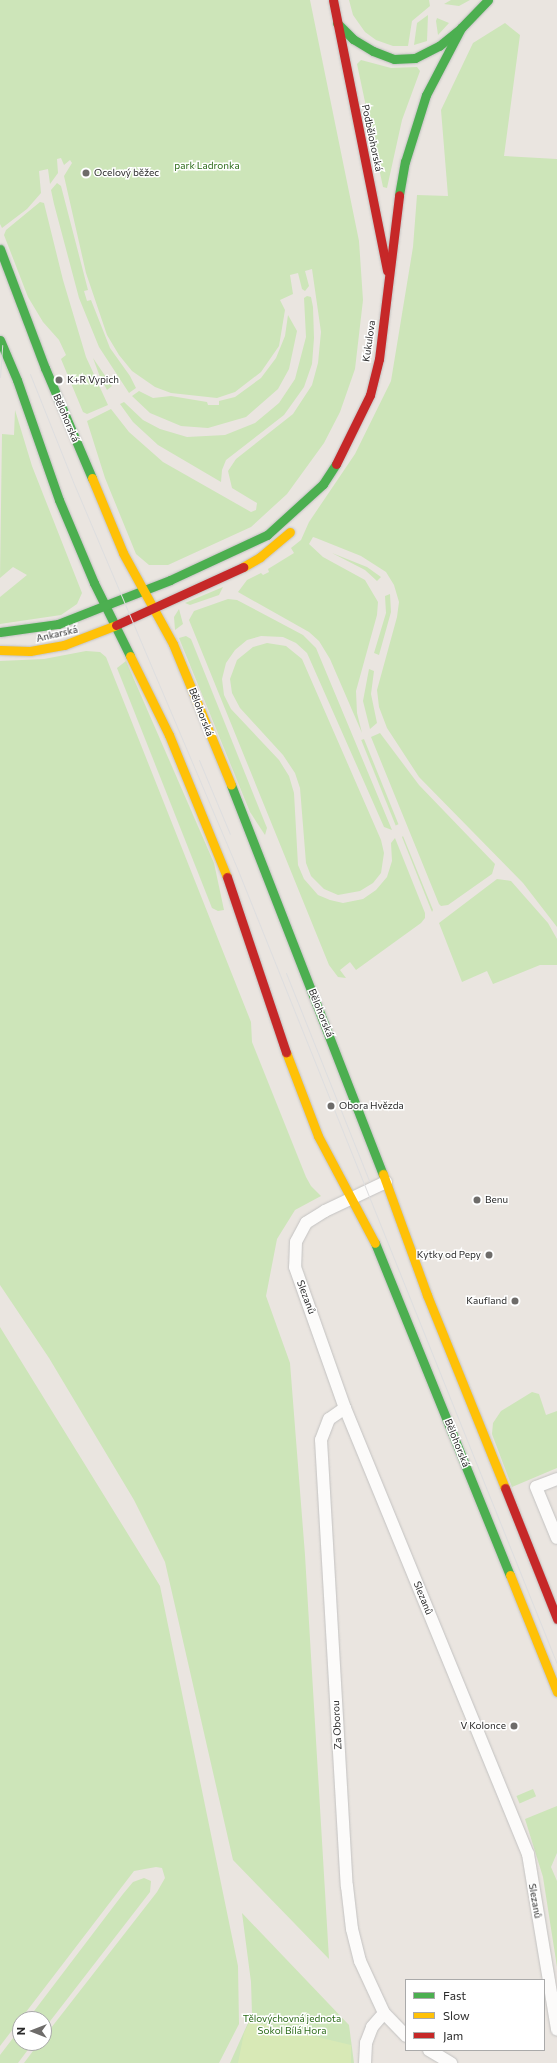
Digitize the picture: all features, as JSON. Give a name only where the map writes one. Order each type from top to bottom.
[{"type":"main road","name":"Podbělohorská","points":[[333,0],[369,174],[388,281]]},
{"type":"main road","name":"Kukulova","points":[[143,592],[267,535],[323,484],[352,436],[370,395],[379,359],[388,281],[405,162],[426,95],[461,28],[488,0]]},
{"type":"main road","points":[[337,23],[353,39],[373,51],[394,59],[416,58],[439,46],[461,28]]},
{"type":"main road","name":"Bělohorská","points":[[0,249],[45,368],[123,553],[190,683],[386,1182],[427,1295],[557,1619]]},
{"type":"main road","name":"Bělohorská","points":[[0,340],[17,380],[59,500],[106,605],[169,735],[226,873],[295,1078],[324,1148],[386,1266],[557,1692]]},
{"type":"main road","name":"Ankarská","points":[[0,650],[30,651],[56,647],[91,636],[153,609],[250,563],[277,545],[300,520],[323,484]]},
{"type":"main road","name":"Ankarská","points":[[0,632],[58,624],[143,592]]},
{"type":"street","points":[[351,1197],[386,1182]]},
{"type":"street","name":"Slezanů","points":[[351,1197],[306,1224],[297,1237],[294,1257],[296,1271],[345,1408],[528,1854],[557,2030]]},
{"type":"street","name":"Za Oborou","points":[[345,1408],[329,1419],[321,1440],[347,1886],[352,1929],[360,1961],[384,2013],[405,2035]]},
{"type":"street","points":[[557,1479],[536,1487],[557,1538]]},
{"type":"street","points":[[364,2063],[366,2043],[372,2027],[384,2013]]},
{"type":"street","points":[[431,2051],[451,2063]]},
{"type":"green space","name":"park Ladronka","points":[[0,0],[310,0],[359,241],[363,300],[355,369],[340,412],[324,443],[287,494],[251,527],[168,565],[149,565],[136,554],[105,478],[87,421],[111,409],[129,432],[163,462],[251,512],[256,510],[257,503],[232,488],[228,471],[236,459],[293,414],[312,385],[318,363],[321,332],[312,269],[305,271],[309,286],[305,291],[302,289],[298,273],[290,275],[293,294],[280,300],[285,310],[279,346],[261,372],[235,392],[217,398],[171,393],[155,387],[132,371],[119,355],[107,335],[86,273],[64,176],[72,163],[70,160],[64,165],[61,158],[57,159],[58,173],[50,184],[48,169],[39,171],[41,193],[27,209],[2,228],[0,224]]},
{"type":"green space","points":[[349,0],[429,0],[430,6],[412,21],[408,46],[393,46],[376,40],[365,32],[353,15]]},
{"type":"green space","points":[[451,0],[470,0],[459,6],[444,4]]},
{"type":"green space","points":[[428,15],[427,41],[414,45],[417,23]]},
{"type":"green space","points":[[437,18],[449,23],[438,35],[436,21]]},
{"type":"green space","points":[[505,23],[520,35],[504,156],[557,159],[557,927],[523,883],[419,777],[387,728],[379,707],[377,690],[397,617],[399,602],[394,585],[386,572],[361,556],[316,538],[313,537],[309,544],[323,557],[365,580],[378,602],[377,615],[356,691],[357,713],[362,733],[330,659],[319,641],[309,632],[238,592],[247,580],[261,573],[263,575],[269,572],[268,569],[294,553],[291,548],[301,540],[309,522],[355,454],[391,381],[413,247],[417,195],[448,196],[441,110],[473,43]]},
{"type":"green space","points":[[361,60],[391,68],[417,67],[420,71],[402,120],[387,188],[383,187],[357,64]]},
{"type":"green space","points":[[57,183],[61,186],[88,290],[84,291],[87,301],[91,300],[110,348],[130,376],[136,388],[129,393],[99,347],[79,298],[51,190]]},
{"type":"green space","points":[[40,202],[44,203],[63,280],[86,357],[108,405],[87,414],[83,412],[61,359],[66,355],[59,340],[43,322],[28,297],[4,235],[6,230]]},
{"type":"green space","points":[[307,296],[311,297],[313,307],[314,338],[312,364],[304,387],[284,415],[226,460],[222,470],[221,482],[158,445],[133,422],[120,404],[124,402],[143,420],[160,429],[187,437],[225,435],[255,423],[279,403],[295,379],[306,337],[304,298]]},
{"type":"green space","points":[[288,315],[297,331],[289,369],[278,389],[246,417],[208,428],[181,426],[150,413],[132,396],[139,391],[153,398],[171,396],[207,402],[208,405],[219,405],[219,401],[235,397],[261,378],[276,358],[285,336]]},
{"type":"green space","points":[[93,358],[112,386],[107,390],[100,377]]},
{"type":"green space","points":[[15,410],[32,466],[82,593],[77,604],[61,615],[0,624],[0,597],[27,575],[13,567],[0,578],[2,434],[14,435]]},
{"type":"green space","points":[[332,553],[367,567],[381,577],[377,581],[365,570]]},
{"type":"green space","points":[[223,587],[219,595],[190,605],[185,603]]},
{"type":"green space","points":[[390,594],[391,612],[379,655],[374,653],[386,613],[385,596]]},
{"type":"green space","points":[[228,599],[237,600],[303,635],[316,648],[392,830],[384,827],[307,653],[296,643],[283,637],[261,636],[247,640],[235,650],[226,663],[222,679],[224,695],[231,709],[279,760],[289,776],[294,793],[298,865],[304,879],[318,895],[330,900],[343,903],[363,899],[376,890],[387,877],[392,861],[391,843],[395,838],[425,913],[425,918],[421,923],[356,970],[350,962],[340,970],[346,978],[338,977],[329,965],[189,620],[194,611]]},
{"type":"green space","points":[[179,609],[183,624],[175,630],[174,617]]},
{"type":"green space","points":[[186,636],[191,639],[267,828],[265,835],[250,812],[179,638]]},
{"type":"green space","points":[[267,643],[286,646],[302,659],[381,840],[384,853],[381,873],[373,883],[360,891],[338,895],[324,889],[311,876],[306,863],[300,788],[295,773],[283,755],[240,708],[232,693],[230,679],[237,660],[253,647]]},
{"type":"green space","points":[[86,651],[100,652],[106,657],[251,1022],[252,1042],[306,1177],[311,1186],[321,1196],[295,1210],[277,1239],[266,1296],[290,1363],[305,1555],[329,1959],[233,1860],[165,1562],[134,1500],[49,1358],[0,1285],[0,661],[44,659]]},
{"type":"green space","points":[[126,661],[214,863],[224,910],[218,911],[212,908],[117,668]]},
{"type":"green space","points":[[369,669],[374,671],[371,694],[377,723],[370,729],[363,701]]},
{"type":"green space","points":[[380,733],[419,785],[495,864],[492,874],[448,905],[441,906],[439,904],[371,737]]},
{"type":"green space","points":[[364,739],[398,824],[396,825],[361,740]]},
{"type":"green space","points":[[403,836],[433,910],[432,912],[402,837]]},
{"type":"green space","points":[[497,879],[511,881],[548,923],[557,939],[557,965],[540,965],[493,984],[487,971],[462,982],[439,923]]},
{"type":"green space","points":[[0,1327],[160,1586],[238,1966],[239,2024],[219,2063],[24,2063],[33,2051],[52,2051],[52,2027],[157,1892],[165,1878],[162,1868],[156,1867],[134,1871],[27,2011],[12,2011],[12,2030],[0,2046]]},
{"type":"green space","points":[[532,1392],[539,1394],[546,1415],[557,1411],[557,1468],[512,1487],[492,1434],[493,1423],[501,1411]]},
{"type":"green space","points":[[533,1789],[536,1796],[520,1803],[516,1796]]},
{"type":"green space","points":[[557,1806],[557,1853],[551,1867],[557,1881],[557,1967],[543,1877],[525,1819]]},
{"type":"green space","points":[[144,1878],[151,1881],[150,1892],[52,2019],[52,2011],[34,2011],[123,1894],[133,1882]]},
{"type":"green space","name":"Tělovýchovná jednota Sokol Bílá Hora","points":[[242,1913],[349,2025],[354,2063],[230,2063],[252,2014],[251,1982]]},
{"type":"green space","points":[[250,2021],[351,2045],[351,2063],[238,2063],[244,2033]]},
{"type":"green space","points":[[12,2039],[12,2051],[27,2051],[18,2063],[0,2063],[0,2055]]},
{"type":"tram line","points":[[0,377],[2,345]]},
{"type":"tram line","points":[[30,374],[74,484],[237,868],[557,1664]]},
{"type":"tram line","points":[[199,760],[230,834]]},
{"type":"tram line","points":[[286,973],[369,1181]]},
{"type":"traffic: fast","points":[[399,195],[405,162],[426,95],[461,28],[488,0]]},
{"type":"traffic: fast","points":[[337,23],[353,39],[373,51],[394,59],[415,58],[439,46],[460,29]]},
{"type":"traffic: fast","points":[[0,249],[45,368],[92,478]]},
{"type":"traffic: fast","points":[[0,340],[17,380],[59,500],[94,583],[130,656]]},
{"type":"traffic: fast","points":[[106,605],[170,580],[267,535],[323,484],[336,464]]},
{"type":"traffic: fast","points":[[0,632],[58,624],[106,605]]},
{"type":"traffic: fast","points":[[231,785],[383,1174]]},
{"type":"traffic: fast","points":[[375,1243],[510,1575]]},
{"type":"traffic: slow","points":[[92,478],[123,553],[173,644],[231,785]]},
{"type":"traffic: slow","points":[[243,567],[260,557],[290,532]]},
{"type":"traffic: slow","points":[[0,650],[30,651],[64,645],[116,625]]},
{"type":"traffic: slow","points":[[130,656],[169,735],[227,877]]},
{"type":"traffic: slow","points":[[286,1052],[318,1136],[375,1243]]},
{"type":"traffic: slow","points":[[383,1174],[427,1295],[505,1488]]},
{"type":"traffic: slow","points":[[510,1575],[557,1692]]},
{"type":"traffic: jam","points":[[333,0],[387,271]]},
{"type":"traffic: jam","points":[[336,464],[370,395],[379,359],[399,195]]},
{"type":"traffic: jam","points":[[116,625],[243,567]]},
{"type":"traffic: jam","points":[[227,877],[286,1052]]},
{"type":"traffic: jam","points":[[505,1488],[557,1619]]},
{"type":"place","name":"Ocelový běžec","points":[[86,173]]},
{"type":"place","name":"K+R Vypich","points":[[59,380]]},
{"type":"place","name":"Obora Hvězda","points":[[331,1106]]},
{"type":"place","name":"Benu","points":[[477,1200]]},
{"type":"place","name":"Kytky od Pepy","points":[[489,1255]]},
{"type":"place","name":"Kaufland","points":[[515,1301]]},
{"type":"place","name":"V Kolonce","points":[[514,1726]]}]
